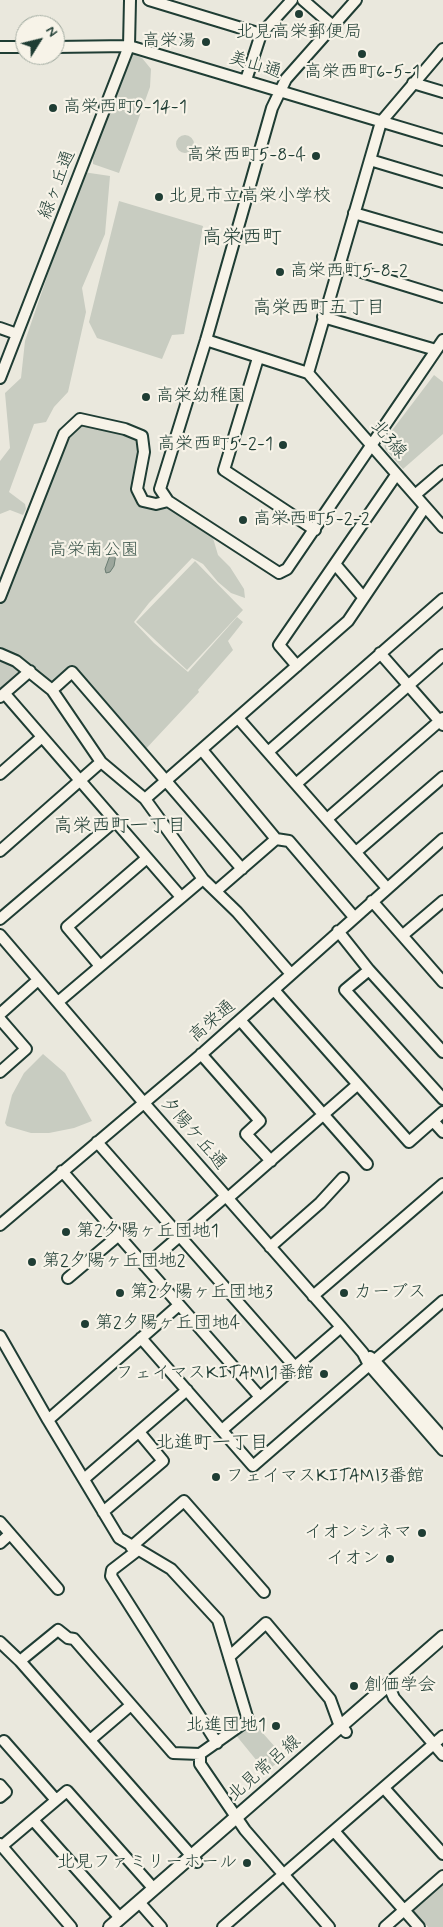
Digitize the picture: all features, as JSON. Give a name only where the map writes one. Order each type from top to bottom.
[{"type":"main road","name":"北見常呂線","points":[[110,1927],[121,1923],[142,1905],[343,1729],[443,1637]]},
{"type":"main road","name":"北見常呂線","points":[[389,1688],[443,1647]]},
{"type":"main road","name":"北見常呂線","points":[[142,1905],[154,1889],[194,1859]]},
{"type":"street","name":"緑ヶ丘通","points":[[0,378],[129,46],[130,0]]},
{"type":"street","points":[[149,0],[261,34]]},
{"type":"street","points":[[246,80],[261,34],[292,0]]},
{"type":"street","points":[[302,0],[332,26]]},
{"type":"street","points":[[356,0],[286,79],[272,108],[206,340],[160,489],[168,501],[279,573],[287,569],[443,340]]},
{"type":"street","name":"美山通","points":[[65,46],[129,46],[443,140]]},
{"type":"street","points":[[0,47],[15,47]]},
{"type":"street","points":[[206,340],[308,373],[381,122],[443,49]]},
{"type":"street","points":[[413,83],[443,92]]},
{"type":"street","points":[[370,160],[443,182]]},
{"type":"street","points":[[354,212],[443,239]]},
{"type":"street","points":[[339,265],[443,297]]},
{"type":"street","points":[[323,317],[436,350]]},
{"type":"street","points":[[0,328],[17,334]]},
{"type":"street","points":[[258,358],[224,470],[315,530]]},
{"type":"street","name":"北3線","points":[[308,373],[443,527]]},
{"type":"street","points":[[0,598],[64,434],[80,419],[125,429],[142,436],[144,452],[136,489],[143,501],[156,504],[168,501]]},
{"type":"street","points":[[415,495],[443,471]]},
{"type":"street","points":[[297,666],[279,644],[396,475]]},
{"type":"street","points":[[145,799],[348,622],[425,507]]},
{"type":"street","points":[[335,564],[363,597]]},
{"type":"street","points":[[268,752],[443,599]]},
{"type":"street","points":[[327,819],[442,721],[380,653]]},
{"type":"street","points":[[0,654],[16,661],[52,690],[101,762],[145,799],[203,878],[237,912],[291,974]]},
{"type":"street","points":[[296,784],[443,655]]},
{"type":"street","points":[[30,671],[2,696],[42,737],[181,897]]},
{"type":"street","points":[[52,690],[72,672],[242,868]]},
{"type":"street","points":[[238,718],[387,888]]},
{"type":"street","points":[[0,774],[42,737]]},
{"type":"street","points":[[202,750],[276,838],[289,841],[354,917]]},
{"type":"street","points":[[1,847],[81,782],[101,762]]},
{"type":"street","points":[[356,852],[443,777]]},
{"type":"street","points":[[0,919],[115,821]]},
{"type":"street","points":[[216,891],[276,838]]},
{"type":"street","name":"高栄通","points":[[0,1225],[201,1054],[443,839]]},
{"type":"street","points":[[100,966],[67,927],[147,858]]},
{"type":"street","points":[[58,1002],[203,878]]},
{"type":"street","points":[[372,901],[443,982]]},
{"type":"street","points":[[403,935],[441,905]]},
{"type":"street","points":[[338,931],[369,970],[443,1052]]},
{"type":"street","name":"夕陽ケ丘通","points":[[0,935],[363,1353],[443,1438]]},
{"type":"street","points":[[369,970],[346,990],[443,1098]]},
{"type":"street","points":[[0,1014],[38,980]]},
{"type":"street","points":[[274,990],[357,1086],[409,1142],[443,1112]]},
{"type":"street","points":[[0,1019],[26,1049],[0,1072]]},
{"type":"street","points":[[240,1020],[367,1164]]},
{"type":"street","points":[[201,1054],[260,1121],[246,1134],[271,1161]]},
{"type":"street","points":[[145,1266],[271,1161],[357,1086]]},
{"type":"street","points":[[433,1121],[443,1132]]},
{"type":"street","points":[[97,1142],[295,1367]]},
{"type":"street","points":[[62,1171],[260,1398]]},
{"type":"street","points":[[270,1246],[320,1203],[343,1178]]},
{"type":"street","points":[[313,1296],[443,1184]]},
{"type":"street","points":[[68,1278],[119,1236]]},
{"type":"street","points":[[141,1338],[252,1466],[443,1301]]},
{"type":"street","points":[[48,1420],[179,1305]]},
{"type":"street","points":[[222,1430],[341,1327]]},
{"type":"street","points":[[0,1336],[119,1538],[134,1549],[171,1569],[218,1620],[248,1720],[200,1754],[173,1753],[74,1639],[68,1638],[58,1630],[20,1661]]},
{"type":"street","name":"夕陽ケ丘通","points":[[372,1362],[443,1450]]},
{"type":"street","points":[[84,1479],[187,1390]]},
{"type":"street","points":[[103,1512],[163,1461],[139,1432]]},
{"type":"street","points":[[216,1743],[111,1576],[112,1570],[184,1501],[264,1592]]},
{"type":"street","points":[[0,1522],[58,1589]]},
{"type":"street","points":[[0,1543],[10,1534]]},
{"type":"street","points":[[229,1656],[266,1623],[330,1699],[343,1729]]},
{"type":"street","points":[[0,1642],[20,1661],[194,1859]]},
{"type":"street","points":[[389,1688],[394,1698],[443,1755]]},
{"type":"street","points":[[90,1740],[131,1705]]},
{"type":"street","points":[[223,1927],[443,1736]]},
{"type":"street","points":[[4,1741],[56,1800]]},
{"type":"street","points":[[200,1754],[200,1764],[238,1821],[327,1926]]},
{"type":"street","points":[[0,1785],[6,1792],[0,1797]]},
{"type":"street","points":[[384,1788],[443,1854]]},
{"type":"street","points":[[71,1927],[1,1845],[67,1791],[154,1889]]},
{"type":"street","points":[[33,1820],[121,1923]]},
{"type":"street","points":[[334,1830],[419,1927]]},
{"type":"street","points":[[385,1927],[443,1876]]},
{"type":"street","points":[[142,1905],[161,1927]]},
{"type":"green space","points":[[133,54],[142,58],[151,69],[150,87],[119,173],[93,164],[93,154]]},
{"type":"green space","points":[[181,135],[189,135],[194,140],[192,151],[181,153],[176,148],[176,140]]},
{"type":"green space","points":[[83,172],[110,176],[105,234],[82,288],[86,312],[68,392],[54,407],[46,422],[34,424],[9,492],[25,504],[26,509],[23,515],[10,510],[0,514],[0,461],[10,448],[5,393],[21,378],[25,341]]},
{"type":"green space","points":[[119,201],[203,226],[184,334],[172,335],[162,359],[97,338],[89,322]]},
{"type":"green space","points":[[434,375],[443,382],[443,434],[403,469],[385,449],[384,441]]},
{"type":"green space","name":"高栄南公園","points":[[80,419],[142,436],[137,489],[143,501],[168,501],[202,527],[213,538],[218,555],[230,567],[244,589],[245,598],[231,593],[218,582],[203,564],[192,558],[149,603],[134,622],[154,643],[188,672],[237,617],[243,622],[228,641],[233,650],[198,690],[199,692],[142,753],[72,672],[52,690],[29,672],[0,698],[0,598],[64,434]]},
{"type":"green space","points":[[195,561],[243,610],[187,670],[136,622]]},
{"type":"green space","points":[[43,1054],[65,1073],[92,1121],[74,1128],[49,1133],[31,1133],[7,1126],[5,1123],[12,1095],[24,1073]]},
{"type":"green space","points":[[252,1721],[284,1757],[266,1772],[235,1734]]},
{"type":"green space","points":[[443,1883],[443,1927],[428,1927],[412,1909]]},
{"type":"shaded area","points":[[112,543],[117,548],[114,566],[110,572],[106,573],[105,569],[112,550]]},
{"type":"place","name":"北見高栄郵便局","points":[[299,14]]},
{"type":"place","name":"高栄湯","points":[[206,42]]},
{"type":"place","name":"高栄西町6-5-1","points":[[362,54]]},
{"type":"place","name":"高栄西町9-14-1","points":[[53,108]]},
{"type":"place","name":"高栄西町5-8-4","points":[[316,156]]},
{"type":"place","name":"北見市立高栄小学校","points":[[159,197]]},
{"type":"place","name":"高栄西町5-8-2","points":[[280,272]]},
{"type":"place","name":"高栄幼稚園","points":[[146,397]]},
{"type":"place","name":"高栄西町5-2-1","points":[[283,445]]},
{"type":"place","name":"高栄西町5-2-2","points":[[243,520]]},
{"type":"place","name":"第2夕陽ヶ丘団地1","points":[[66,1232]]},
{"type":"place","name":"第2夕陽ヶ丘団地2","points":[[32,1262]]},
{"type":"place","name":"第2夕陽ヶ丘団地3","points":[[120,1293]]},
{"type":"place","name":"カーブス","points":[[344,1293]]},
{"type":"place","name":"第2夕陽ヶ丘団地4","points":[[85,1324]]},
{"type":"place","name":"フェイマスKITAMI1番館","points":[[324,1374]]},
{"type":"place","name":"フェイマスKITAMI3番館","points":[[216,1477]]},
{"type":"place","name":"イオンシネマ","points":[[422,1533]]},
{"type":"place","name":"イオン","points":[[390,1559]]},
{"type":"place","name":"創価学会","points":[[354,1686]]},
{"type":"place","name":"北進団地1","points":[[276,1726]]},
{"type":"place","name":"北見ファミリーホール","points":[[247,1863]]},
{"type":"district","name":"高栄西町","points":[[242,239]]},
{"type":"district","name":"高栄西町五丁目","points":[[319,309]]},
{"type":"district","name":"高栄西町一丁目","points":[[120,827]]},
{"type":"district","name":"北進町一丁目","points":[[212,1444]]}]
